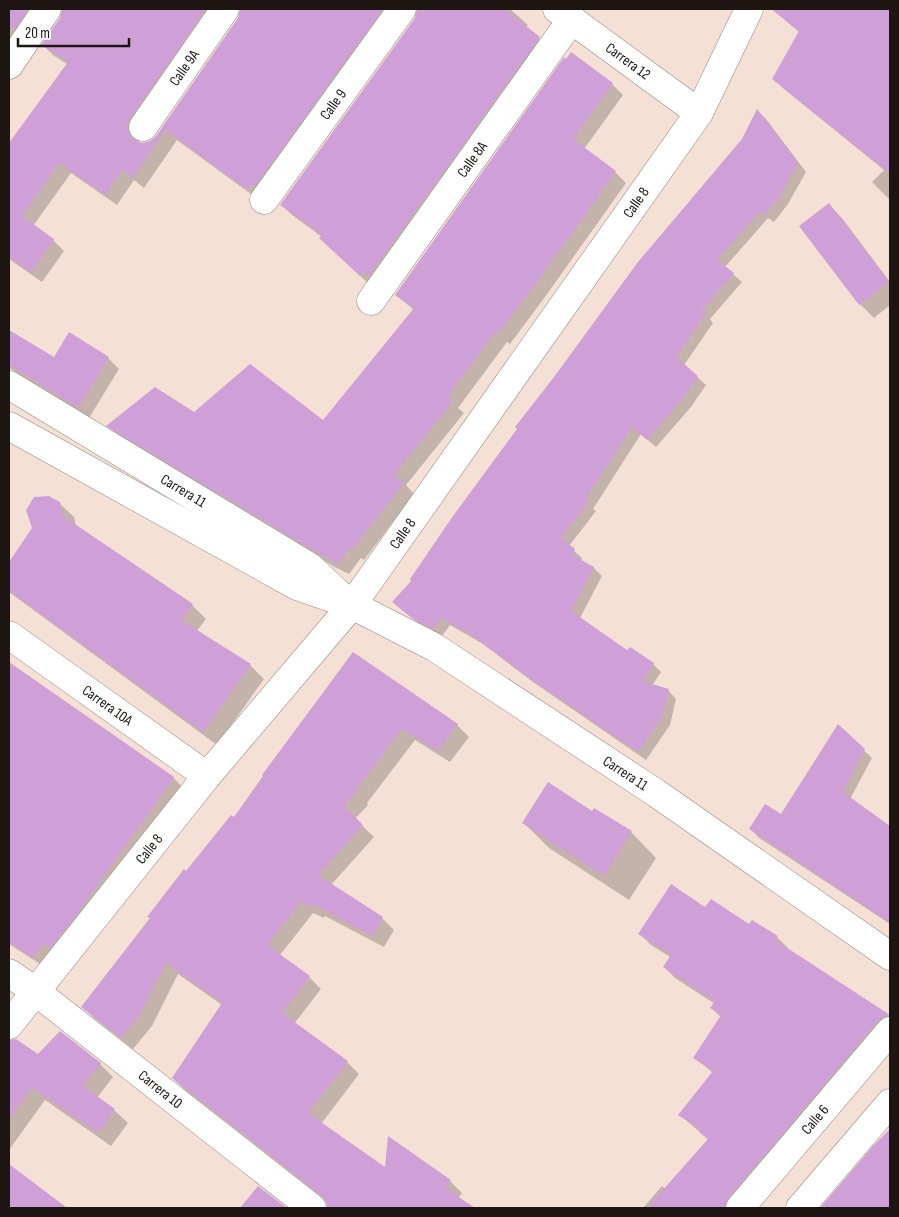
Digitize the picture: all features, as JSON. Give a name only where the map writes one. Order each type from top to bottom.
[{"type":"street","points":[[9,65],[47,9]]},
{"type":"street","name":"Calle 9A","points":[[143,127],[225,9]]},
{"type":"street","name":"Calle 9","points":[[264,200],[402,9]]},
{"type":"street","name":"Calle 8","points":[[9,1025],[206,776],[352,605],[699,112],[749,9]]},
{"type":"street","name":"Carrera 12","points":[[564,14],[699,112]]},
{"type":"street","name":"Calle 8A","points":[[371,301],[564,14]]},
{"type":"street","name":"Carrera 11","points":[[9,385],[310,567],[352,605]]},
{"type":"street","name":"Carrera 11","points":[[9,426],[297,586],[352,605],[434,647],[656,793],[890,956]]},
{"type":"street","name":"Carrera 10A","points":[[9,635],[206,776]]},
{"type":"street","name":"Carrera 10","points":[[9,974],[35,991],[312,1208]]},
{"type":"street","name":"Calle 6","points":[[740,1208],[890,1031]]},
{"type":"street","points":[[800,1208],[890,1103]]},
{"type":"building","points":[[9,9],[28,9],[15,29],[9,25]]},
{"type":"building","points":[[62,9],[206,9],[130,119],[127,126],[129,134],[135,140],[142,143],[150,141],[156,136],[238,18],[240,9],[383,9],[255,186],[252,184],[248,190],[165,130],[133,178],[123,170],[105,195],[59,163],[22,216],[54,239],[31,272],[9,257],[9,143],[68,62],[41,45],[60,18]]},
{"type":"building","points":[[417,9],[504,9],[540,37],[369,276],[363,272],[360,276],[319,238],[322,235],[280,205],[415,18]]},
{"type":"building","points":[[771,9],[890,9],[890,174],[772,79],[799,31]]},
{"type":"building","points":[[571,52],[613,83],[573,139],[616,171],[534,286],[498,333],[495,332],[448,396],[453,401],[394,475],[404,482],[352,550],[349,548],[338,564],[106,426],[155,387],[194,412],[250,364],[323,420],[414,308],[395,295],[564,57],[566,59]]},
{"type":"building","points":[[757,109],[798,163],[780,196],[765,215],[760,211],[717,260],[734,273],[702,310],[706,313],[676,357],[698,376],[683,398],[647,440],[632,427],[585,500],[588,502],[561,538],[575,549],[572,555],[594,567],[571,611],[627,650],[630,647],[654,663],[642,681],[669,689],[662,716],[638,752],[523,674],[473,636],[441,618],[433,629],[413,619],[392,602],[411,581],[410,579],[453,516],[517,429],[515,427],[638,262],[742,139]]},
{"type":"building","points":[[829,203],[889,282],[859,305],[799,226]]},
{"type":"building","points":[[9,330],[54,357],[69,332],[109,357],[78,408],[9,365]]},
{"type":"building","points":[[49,496],[60,502],[63,516],[193,604],[181,620],[251,664],[203,732],[9,591],[9,562],[32,528],[26,510],[34,497]]},
{"type":"building","points":[[353,652],[458,724],[438,751],[402,729],[355,791],[357,792],[344,806],[363,825],[318,875],[383,917],[372,936],[313,904],[311,907],[301,902],[267,945],[310,976],[282,1013],[348,1061],[308,1113],[385,1167],[388,1136],[451,1180],[445,1188],[475,1208],[327,1208],[322,1196],[172,1078],[222,1003],[166,963],[140,1014],[121,1038],[81,1007],[150,918],[147,917],[184,869],[186,871],[231,815],[234,817],[262,775]]},
{"type":"building","points":[[9,662],[174,777],[72,921],[50,948],[44,943],[33,958],[9,942]]},
{"type":"building","points":[[838,724],[865,749],[843,792],[890,826],[890,923],[749,829],[765,804],[781,814]]},
{"type":"building","points":[[548,782],[592,811],[594,808],[632,831],[604,876],[522,823]]},
{"type":"building","points":[[671,884],[705,907],[711,899],[749,924],[752,920],[778,936],[775,940],[890,1015],[878,1021],[728,1198],[725,1208],[647,1208],[708,1139],[699,1132],[701,1130],[678,1115],[713,1071],[693,1058],[721,1015],[710,1008],[715,1001],[663,967],[671,955],[638,934]]},
{"type":"building","points":[[60,1031],[101,1063],[83,1086],[115,1109],[98,1133],[32,1088],[9,1119],[9,1040],[16,1039],[38,1054]]},
{"type":"building","points":[[890,1129],[890,1208],[820,1208],[873,1146]]},
{"type":"building","points":[[9,1164],[67,1208],[9,1208]]},
{"type":"building","points":[[258,1186],[287,1208],[240,1208]]}]
